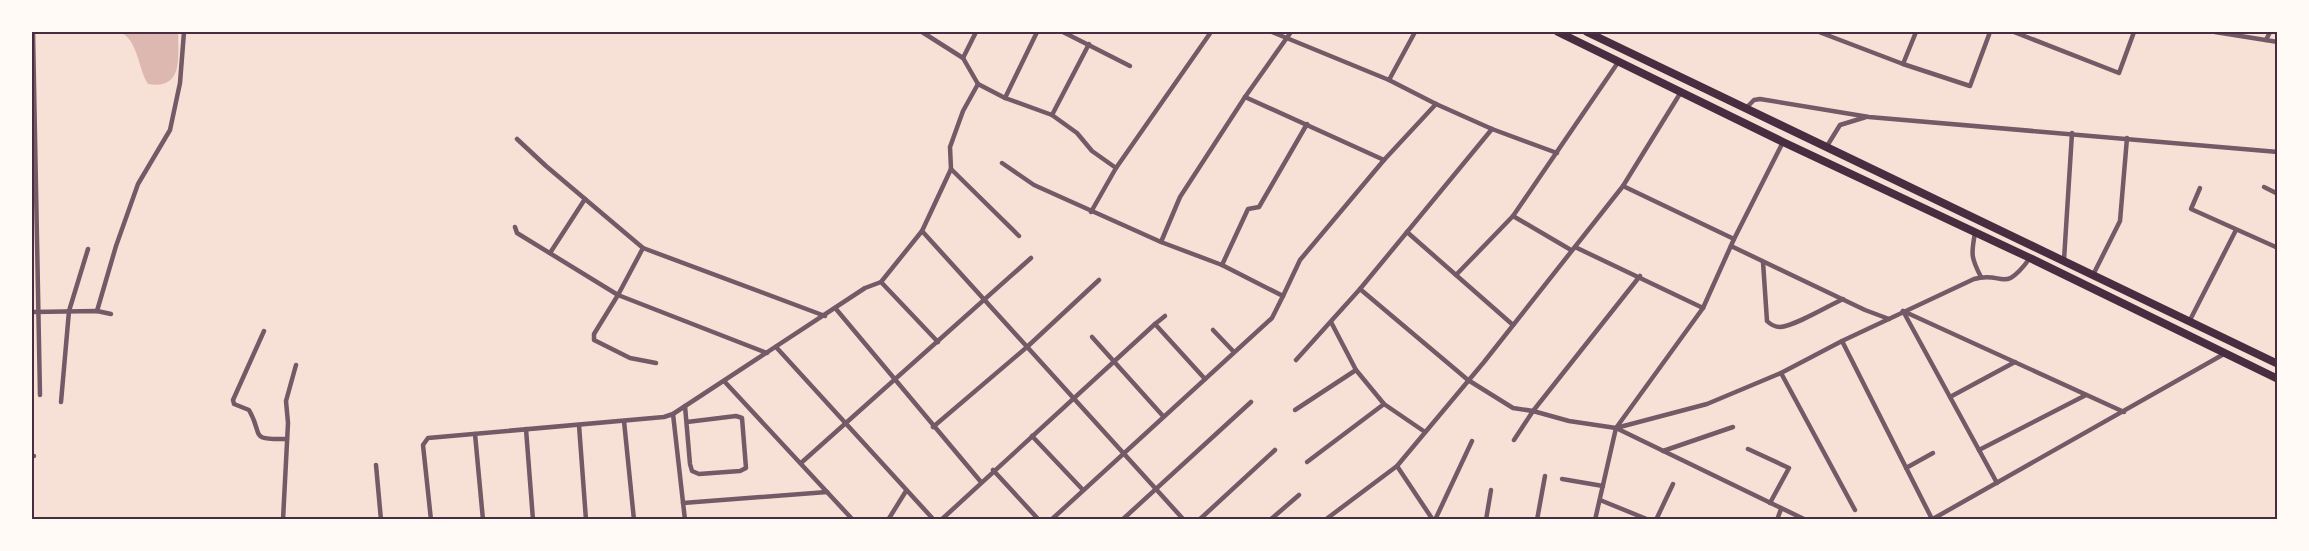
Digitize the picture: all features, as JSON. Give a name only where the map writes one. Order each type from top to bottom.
[{"type":"highway","points":[[1558,32],[2277,379]]},
{"type":"highway","points":[[1587,32],[2190,320],[2277,364]]},
{"type":"highway","points":[[2109,297],[2115,285]]},
{"type":"highway","points":[[2129,307],[2135,295]]},
{"type":"street","points":[[33,32],[34,189],[39,253],[40,395]]},
{"type":"street","points":[[98,311],[116,246],[138,184],[170,130],[180,83],[184,32]]},
{"type":"street","points":[[922,32],[963,58],[978,84],[1005,98],[1052,115],[1077,133],[1092,151],[1116,168]]},
{"type":"street","points":[[963,58],[976,32]]},
{"type":"street","points":[[1005,98],[1037,32]]},
{"type":"street","points":[[1063,32],[1130,66]]},
{"type":"street","points":[[1091,212],[1116,168],[1211,32]]},
{"type":"street","points":[[1272,32],[1389,80],[1492,129],[1557,153]]},
{"type":"street","points":[[1161,242],[1180,197],[1245,97],[1292,32]]},
{"type":"street","points":[[1389,80],[1415,32]]},
{"type":"street","points":[[1819,32],[1903,64],[1970,86],[1990,32]]},
{"type":"street","points":[[1903,64],[1916,32]]},
{"type":"street","points":[[2014,32],[2119,73],[2134,32]]},
{"type":"street","points":[[2215,32],[2277,42]]},
{"type":"street","points":[[2266,40],[2270,32]]},
{"type":"street","points":[[1052,115],[1089,44]]},
{"type":"street","points":[[1456,275],[1513,216],[1618,61]]},
{"type":"street","points":[[431,519],[423,445],[428,438],[624,421],[673,414],[865,288],[881,282],[922,231],[951,169],[950,147],[963,111],[978,84]]},
{"type":"street","points":[[1325,519],[1396,466],[1425,432],[1623,186],[1681,92]]},
{"type":"street","points":[[1245,97],[1384,160]]},
{"type":"street","points":[[1747,107],[1754,100],[1760,99],[1869,117],[2277,152]]},
{"type":"street","points":[[1051,519],[1233,351],[1272,318],[1300,260],[1384,160],[1436,104]]},
{"type":"street","points":[[1827,146],[1840,125],[1869,117]]},
{"type":"street","points":[[1222,265],[1248,208],[1259,207],[1307,124]]},
{"type":"street","points":[[1296,360],[1360,289],[1492,129]]},
{"type":"street","points":[[2064,260],[2072,133]]},
{"type":"street","points":[[2093,275],[2120,221],[2127,138]]},
{"type":"street","points":[[518,139],[643,248],[825,316]]},
{"type":"street","points":[[1595,519],[1616,428],[1703,308],[1734,239],[1783,142]]},
{"type":"street","points":[[1002,163],[1034,185],[1091,212],[1222,265],[1283,296]]},
{"type":"street","points":[[951,169],[1019,236]]},
{"type":"street","points":[[1623,186],[1734,239]]},
{"type":"street","points":[[2264,187],[2277,194]]},
{"type":"street","points":[[2200,188],[2191,209],[2277,248]]},
{"type":"street","points":[[550,254],[585,199]]},
{"type":"street","points":[[1513,216],[1573,248],[1641,276],[1703,308]]},
{"type":"street","points":[[515,227],[517,233],[618,295],[767,353]]},
{"type":"street","points":[[2190,320],[2236,230]]},
{"type":"street","points":[[922,231],[1184,519]]},
{"type":"street","points":[[1407,232],[1513,325]]},
{"type":"street","points":[[1975,233],[1971,252],[1981,277]]},
{"type":"street","points":[[1731,246],[1889,319]]},
{"type":"street","points":[[643,248],[594,334],[594,340],[630,358],[656,363]]},
{"type":"street","points":[[61,402],[69,311],[88,249]]},
{"type":"street","points":[[32,253],[39,253]]},
{"type":"street","points":[[801,464],[845,422],[895,381],[1031,258]]},
{"type":"street","points":[[1616,428],[1707,404],[1781,373],[1842,340],[1981,277],[2009,280],[2030,258]]},
{"type":"street","points":[[1763,262],[1767,321],[1771,325],[1776,327],[1788,324],[1843,299]]},
{"type":"street","points":[[1514,440],[1533,411],[1641,276]]},
{"type":"street","points":[[933,427],[1099,280]]},
{"type":"street","points":[[881,282],[938,342]]},
{"type":"street","points":[[1360,289],[1468,380],[1513,408],[1569,421],[1616,428],[1806,519]]},
{"type":"street","points":[[836,309],[981,482]]},
{"type":"street","points":[[32,312],[98,311],[111,314]]},
{"type":"street","points":[[1904,311],[2124,412]]},
{"type":"street","points":[[1904,311],[1997,483]]},
{"type":"street","points":[[941,519],[1165,316]]},
{"type":"street","points":[[1331,322],[1356,370],[1384,404],[1425,432]]},
{"type":"street","points":[[1155,324],[1205,379]]},
{"type":"street","points":[[1213,330],[1233,351]]},
{"type":"street","points":[[264,331],[233,400],[234,404],[249,410],[256,432],[260,437],[266,440],[287,439]]},
{"type":"street","points":[[1092,337],[1163,416]]},
{"type":"street","points":[[1842,340],[1932,519],[2224,354]]},
{"type":"street","points":[[776,347],[934,519]]},
{"type":"street","points":[[1950,397],[2015,362]]},
{"type":"street","points":[[284,519],[287,394],[296,365]]},
{"type":"street","points":[[1294,410],[1356,370]]},
{"type":"street","points":[[1781,373],[1855,510]]},
{"type":"street","points":[[724,381],[853,519]]},
{"type":"street","points":[[1979,450],[2086,395]]},
{"type":"street","points":[[1122,519],[1251,402]]},
{"type":"street","points":[[1306,462],[1384,404]]},
{"type":"street","points":[[685,406],[690,464],[694,473],[740,471],[746,468],[742,418],[736,416],[687,422]]},
{"type":"street","points":[[673,414],[684,519]]},
{"type":"street","points":[[624,421],[633,519]]},
{"type":"street","points":[[579,425],[586,519]]},
{"type":"street","points":[[1663,451],[1733,427]]},
{"type":"street","points":[[526,429],[533,519]]},
{"type":"street","points":[[475,434],[483,519]]},
{"type":"street","points":[[1032,436],[1083,490]]},
{"type":"street","points":[[1396,466],[1434,519],[1472,441]]},
{"type":"street","points":[[1748,449],[1790,468],[1770,503]]},
{"type":"street","points":[[1199,519],[1275,450]]},
{"type":"street","points":[[1906,468],[1933,453]]},
{"type":"street","points":[[376,465],[381,519]]},
{"type":"street","points":[[993,470],[1039,519]]},
{"type":"street","points":[[1537,519],[1545,476]]},
{"type":"street","points":[[1562,479],[1603,486]]},
{"type":"street","points":[[1656,519],[1672,484]]},
{"type":"street","points":[[1486,519],[1491,490]]},
{"type":"street","points":[[888,519],[906,491]]},
{"type":"street","points":[[683,503],[827,492]]},
{"type":"street","points":[[1270,519],[1299,495]]},
{"type":"street","points":[[1600,500],[1649,519]]},
{"type":"street","points":[[1777,519],[1781,508]]},
{"type":"street","points":[[102,519],[195,519]]},
{"type":"shaded area","points":[[119,32],[178,32],[178,61],[173,77],[160,85],[148,84],[134,47],[125,35]]}]
